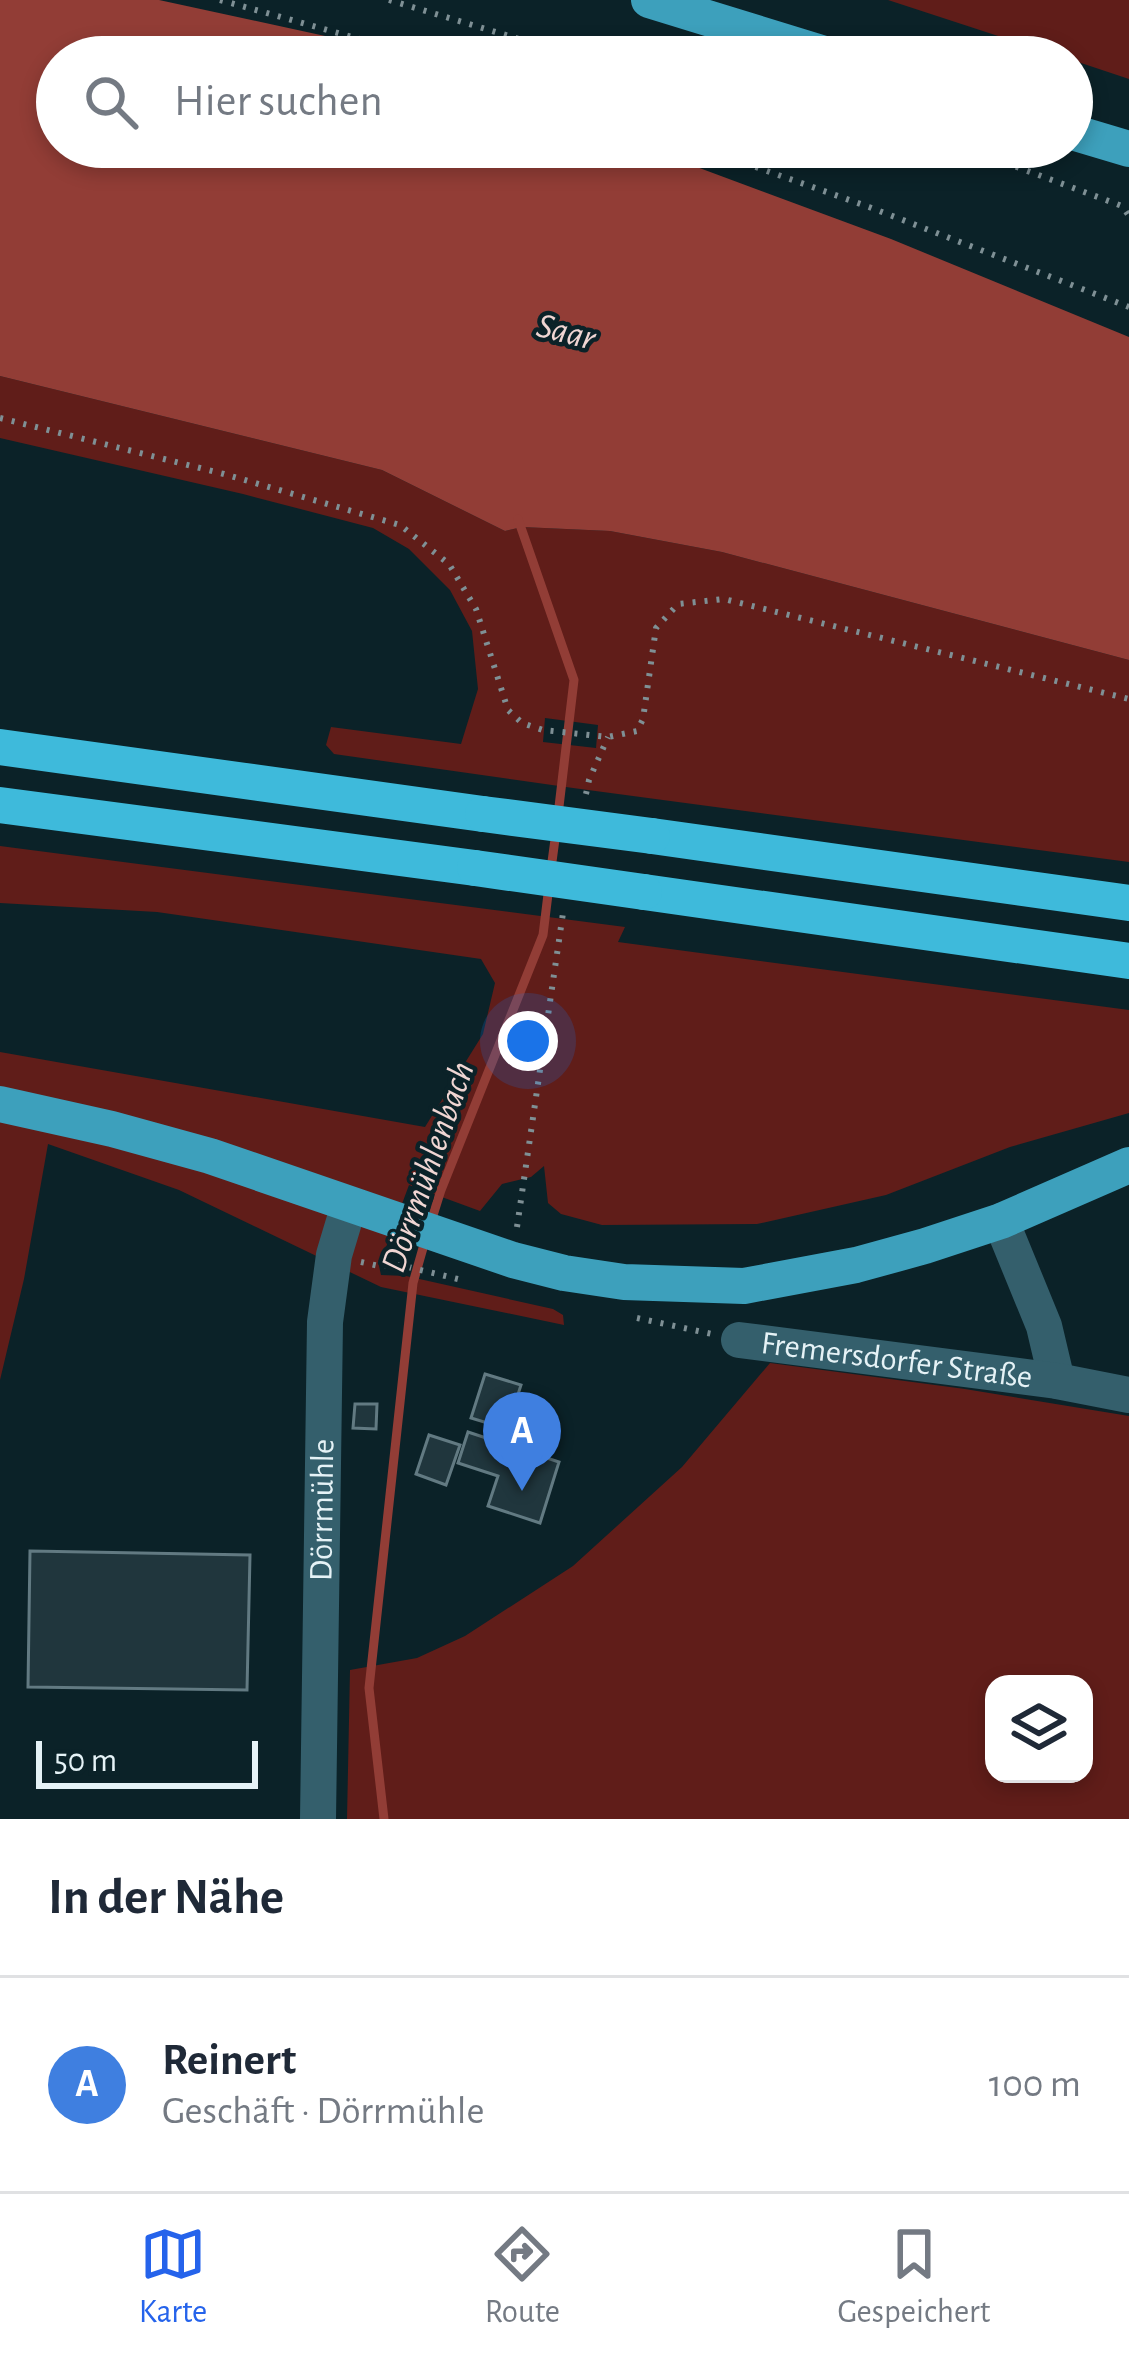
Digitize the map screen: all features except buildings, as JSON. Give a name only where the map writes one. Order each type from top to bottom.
[{"type":"highway","points":[[0,748],[1129,903]]},
{"type":"highway","points":[[0,805],[1129,962]]},
{"type":"main road","points":[[649,0],[766,36]]},
{"type":"main road","points":[[1093,138],[1129,149]]},
{"type":"main road","points":[[0,1104],[210,1156],[395,1220],[458,1262],[513,1260],[623,1282],[744,1286],[856,1265],[1001,1221],[1129,1165]]},
{"type":"street","name":"Dörrmühle","points":[[318,1819],[325,1322],[334,1255],[349,1204]]},
{"type":"street","name":"Fremersdorfer Straße","points":[[1001,1221],[1044,1326],[1057,1381]]},
{"type":"street","name":"Fremersdorfer Straße","points":[[739,1340],[1057,1381],[1129,1395]]},
{"type":"path","points":[[220,0],[349,36]]},
{"type":"path","points":[[389,0],[508,36]]},
{"type":"path","points":[[758,168],[1129,307]]},
{"type":"path","points":[[1020,168],[1122,206],[1129,216]]},
{"type":"path","points":[[0,418],[224,474],[400,525],[449,564],[476,609],[508,710],[522,723],[543,730],[608,737],[637,731],[656,628],[678,604],[724,599],[1129,699]]},
{"type":"path","points":[[585,802],[608,737]]},
{"type":"path","points":[[513,1260],[563,912]]},
{"type":"path","points":[[379,1266],[458,1262]]},
{"type":"shaded area","points":[[888,0],[1129,0],[1129,79],[1093,67],[1093,36],[998,36]]},
{"type":"shaded area","points":[[0,376],[382,470],[505,531],[522,527],[610,531],[722,552],[1129,660],[1129,862],[334,754],[326,745],[331,727],[461,744],[478,689],[472,631],[450,590],[409,549],[373,528],[0,438]],"holes":[[[545,718],[598,725],[596,748],[543,742]]]},
{"type":"shaded area","points":[[0,846],[625,927],[618,942],[1129,1010],[1129,1113],[1010,1147],[886,1195],[757,1224],[602,1225],[561,1214],[548,1203],[544,1166],[531,1177],[502,1184],[480,1211],[409,1185],[379,1266],[381,1275],[406,1276],[553,1309],[563,1315],[564,1325],[381,1287],[179,1190],[48,1144],[0,1380],[0,1052],[425,1127],[483,1034],[495,983],[481,959],[157,912],[0,903]]},
{"type":"shaded area","points":[[770,1363],[1129,1416],[1129,1819],[347,1819],[350,1670],[417,1658],[465,1636],[573,1566],[682,1467]]},
{"type":"water","name":"Saar","points":[[0,0],[159,0],[325,36],[36,36],[36,168],[700,168],[891,239],[1129,337],[1129,660],[722,552],[610,531],[522,527],[505,531],[382,470],[0,376]]},
{"type":"waterway","name":"Dörrmühlenbach","points":[[518,519],[574,680],[558,815]]},
{"type":"waterway","name":"Dörrmühlenbach","points":[[551,869],[556,832]]},
{"type":"waterway","name":"Dörrmühlenbach","points":[[430,1225],[543,935],[549,886]]},
{"type":"waterway","name":"Dörrmühlenbach","points":[[384,1819],[369,1688],[413,1283],[425,1241]]},
{"type":"place","name":"Reinert","points":[[522,1491]]}]
